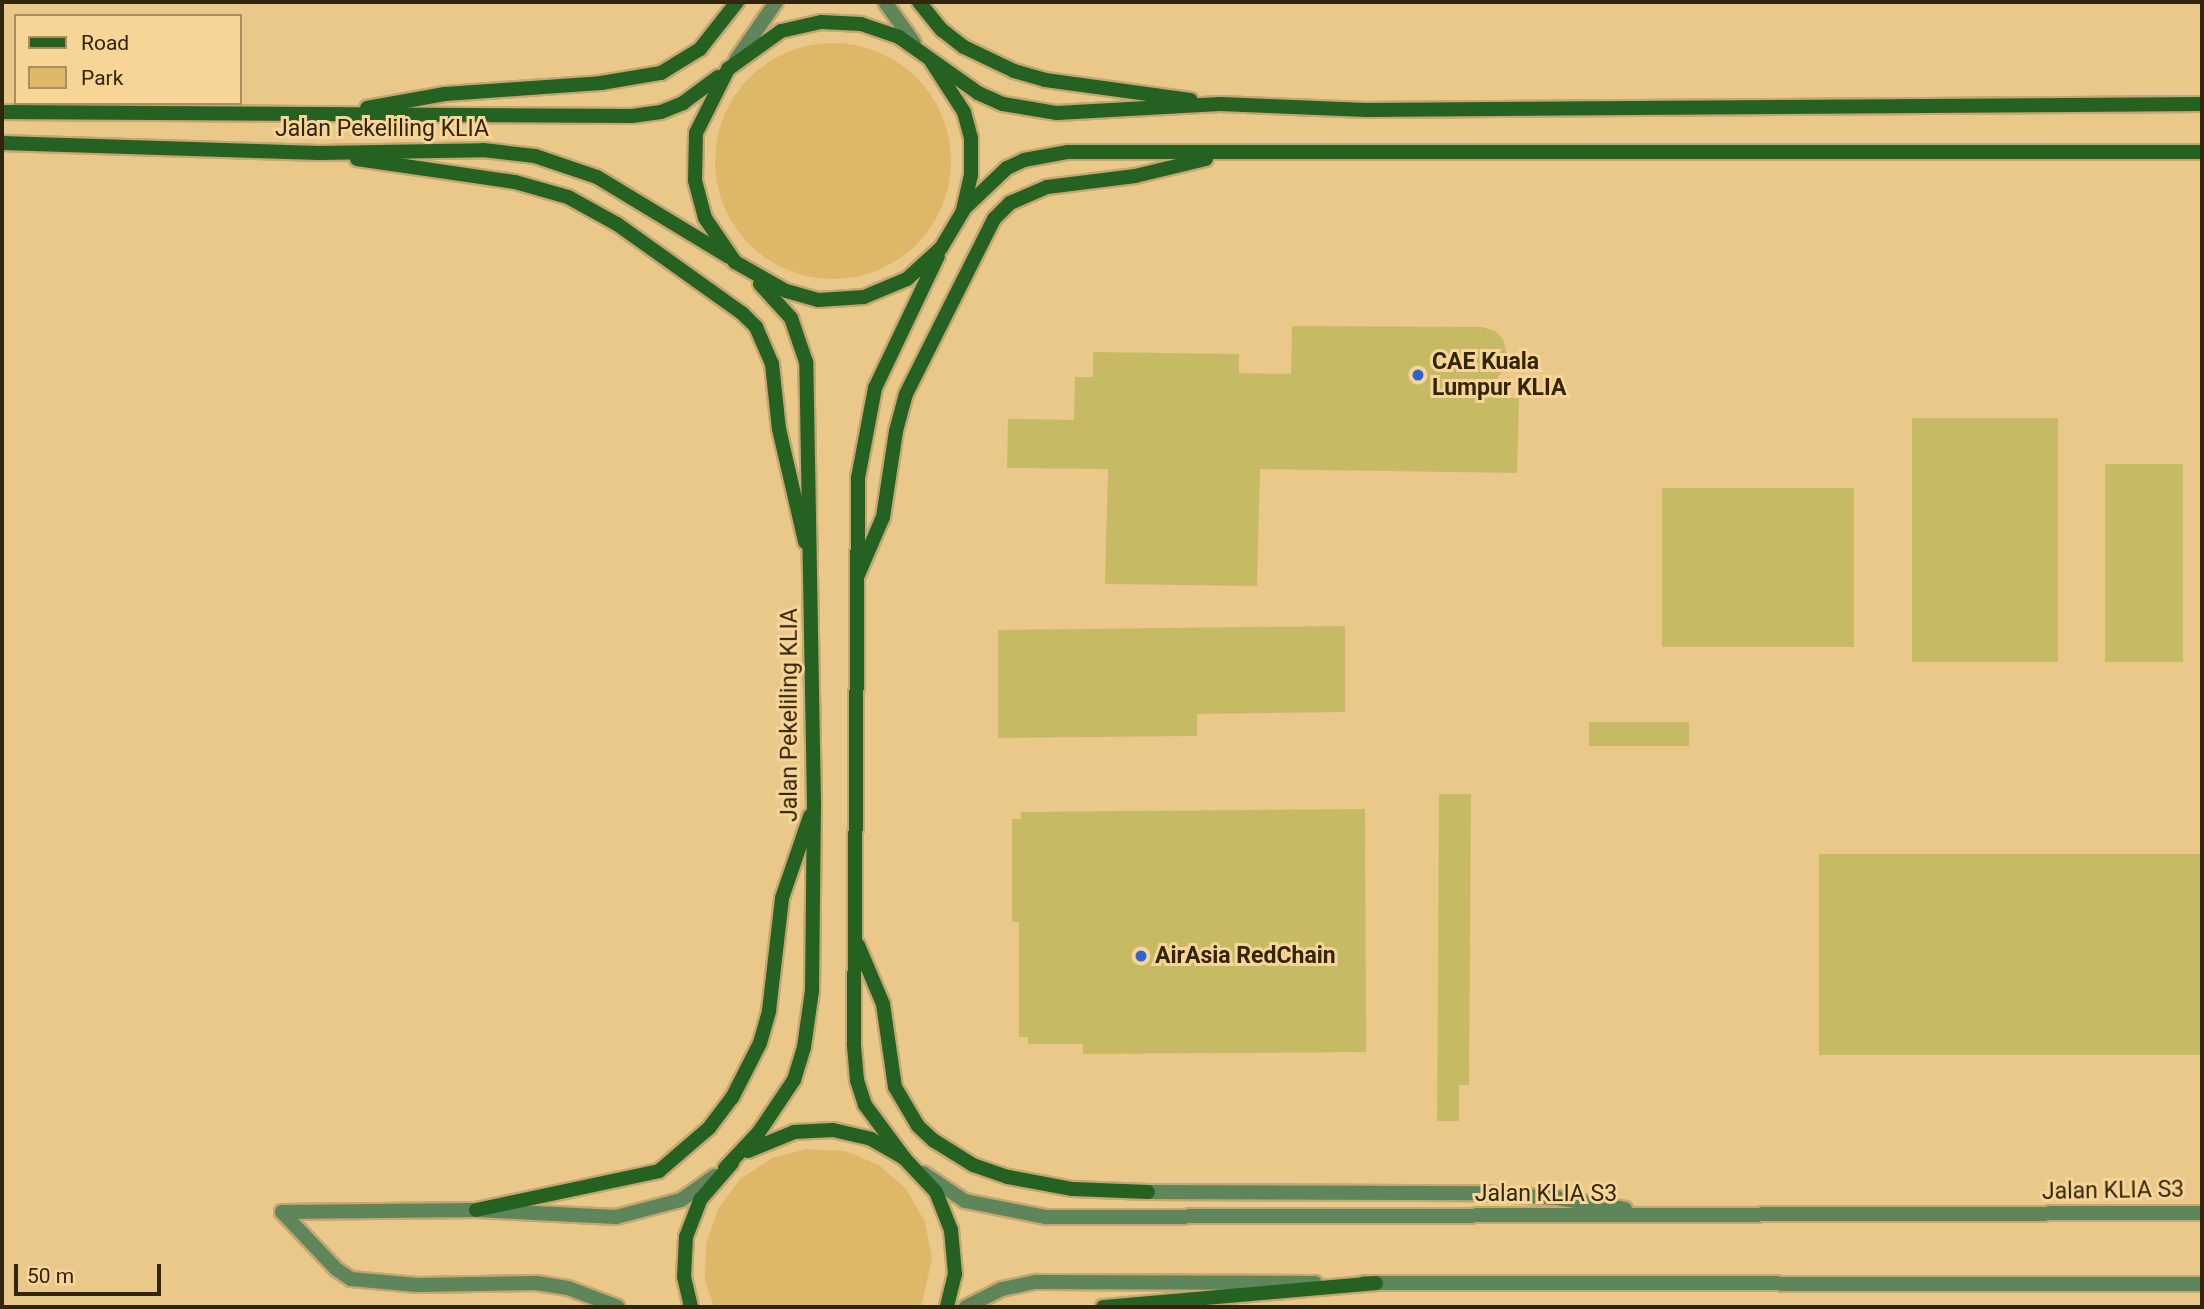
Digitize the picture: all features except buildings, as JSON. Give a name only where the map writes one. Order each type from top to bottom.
[{"type":"street","points":[[332,115],[445,94],[601,83],[661,74],[700,49],[737,2]]},
{"type":"street","points":[[728,69],[756,36],[776,2]]},
{"type":"street","points":[[885,2],[901,30],[932,61],[978,93],[1034,111],[1076,114],[1220,104]]},
{"type":"street","points":[[919,2],[942,30],[964,47],[1014,71],[1045,80],[1220,104],[1366,110],[2202,104]]},
{"type":"street","name":"Jalan Pekeliling KLIA","points":[[2,112],[632,116],[683,103],[781,31],[821,22],[861,24],[899,37],[932,61],[964,111],[971,138],[971,175],[963,211],[941,248],[893,345],[865,420],[858,478],[854,585],[855,940],[857,1080],[865,1105],[905,1159],[936,1192],[951,1230],[955,1274],[947,1307]]},
{"type":"street","name":"Jalan Pekeliling KLIA","points":[[691,1307],[684,1277],[686,1237],[700,1200],[779,1104],[804,1046],[812,991],[814,804],[809,400],[802,340],[777,298],[735,262],[705,218],[695,180],[696,133],[728,69]]},
{"type":"street","name":"Jalan Pekeliling KLIA","points":[[2,143],[319,153],[483,150],[535,156],[597,177],[786,291],[818,300],[864,297],[907,279],[941,248]]},
{"type":"street","points":[[963,211],[1007,168],[1045,155],[1546,149],[2202,152]]},
{"type":"street","points":[[319,153],[515,182],[568,197],[617,225],[742,313],[761,335],[772,364],[779,429],[812,571]]},
{"type":"street","points":[[854,585],[883,517],[895,431],[906,394],[994,219],[1010,203],[1047,187],[1135,177],[1227,154]]},
{"type":"street","points":[[476,1210],[659,1171],[709,1128],[732,1098],[760,1043],[769,1011],[782,898],[814,804]]},
{"type":"street","points":[[855,940],[883,1004],[895,1087],[918,1126],[933,1140],[973,1165],[1008,1177],[1073,1189],[1148,1192],[1481,1193],[1557,1198],[1662,1216]]},
{"type":"street","name":"Jalan Pekeliling KLIA","points":[[724,1168],[757,1145],[794,1132],[846,1133],[871,1139],[905,1159]]},
{"type":"street","name":"Jalan KLIA S3","points":[[905,1159],[965,1200],[1046,1217],[2202,1213]]},
{"type":"street","points":[[618,1307],[568,1288],[536,1283],[393,1284],[351,1279],[336,1269],[282,1212],[476,1210],[616,1217],[650,1212],[681,1200],[724,1168]]},
{"type":"street","points":[[966,1307],[1002,1289],[1035,1282],[2202,1284]]},
{"type":"street","points":[[1103,1307],[1376,1283]]},
{"type":"green space","points":[[833,43],[856,45],[889,57],[908,70],[924,86],[937,105],[946,127],[951,161],[949,184],[937,217],[924,236],[908,252],[889,265],[867,274],[833,279],[810,277],[777,265],[758,252],[742,236],[729,217],[720,195],[715,161],[717,138],[729,105],[742,86],[758,70],[777,57],[799,48]]},
{"type":"green space","points":[[807,1149],[845,1151],[879,1165],[906,1189],[925,1222],[932,1259],[921,1307],[714,1307],[705,1281],[706,1244],[718,1209],[740,1179],[772,1158]]},
{"type":"place","name":"CAE Kuala Lumpur KLIA","points":[[1418,375]]},
{"type":"place","name":"AirAsia RedChain","points":[[1141,956]]}]
